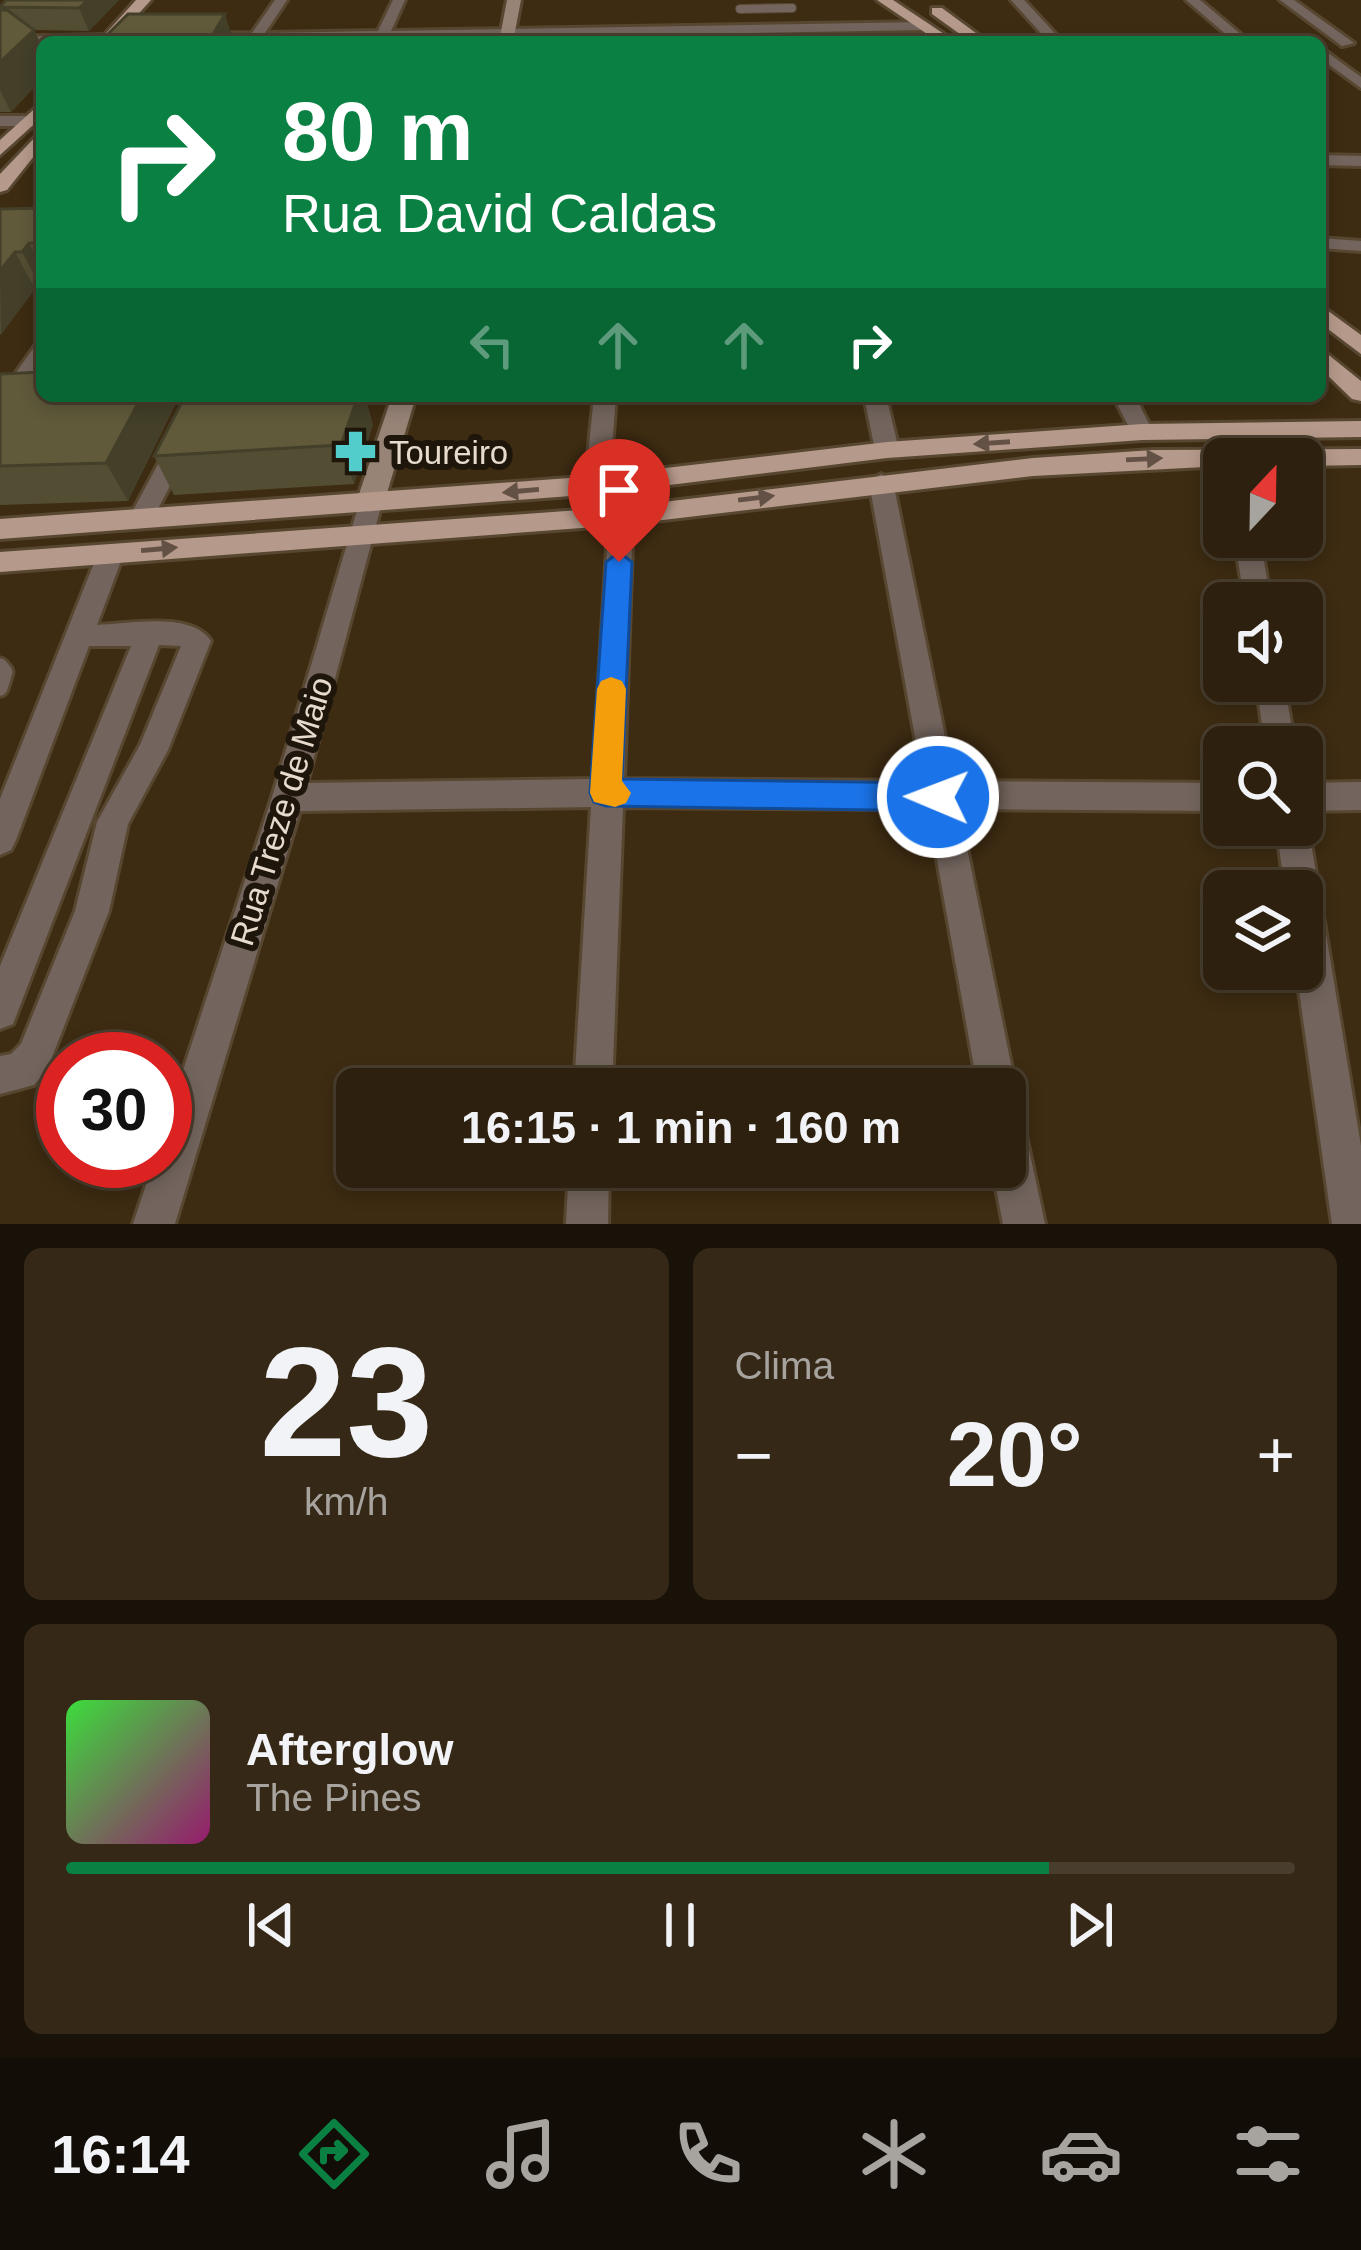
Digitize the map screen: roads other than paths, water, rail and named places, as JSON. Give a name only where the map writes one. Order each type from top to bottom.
[{"type":"main road","points":[[110,36],[144,0]]},
{"type":"main road","points":[[133,36],[166,0]]},
{"type":"main road","points":[[884,0],[940,36]]},
{"type":"main road","points":[[918,0],[972,36]]},
{"type":"main road","points":[[0,150],[35,128]]},
{"type":"main road","points":[[0,186],[35,128]]},
{"type":"main road","points":[[1326,317],[1361,346]]},
{"type":"main road","points":[[1326,361],[1361,394]]},
{"type":"main road","points":[[0,562],[111,553],[887,450],[1142,432],[1361,429]]},
{"type":"main road","points":[[1323,458],[1361,458]]},
{"type":"main road","points":[[0,529],[142,518],[621,516],[881,482],[1093,462],[1203,459]]},
{"type":"main road","points":[[683,476],[692,506]]},
{"type":"street","points":[[256,36],[281,0]]},
{"type":"street","points":[[382,36],[399,0]]},
{"type":"street","points":[[507,36],[514,0]]},
{"type":"street","points":[[1017,0],[1050,36]]},
{"type":"street","points":[[1192,0],[1236,36]]},
{"type":"street","points":[[1286,0],[1354,43]]},
{"type":"street","points":[[739,4],[750,36]]},
{"type":"street","points":[[520,36],[612,29],[750,36],[926,26]]},
{"type":"street","points":[[0,40],[36,40]]},
{"type":"street","points":[[1326,52],[1361,84]]},
{"type":"street","points":[[0,122],[35,128]]},
{"type":"street","points":[[1326,160],[1361,160]]},
{"type":"street","points":[[1326,243],[1361,246]]},
{"type":"street","points":[[4,398],[36,358]]},
{"type":"street","points":[[4,398],[36,392]]},
{"type":"street","points":[[142,518],[203,402]]},
{"type":"street","name":"Rua Treze de Maio","points":[[154,1224],[288,797],[402,402]]},
{"type":"street","points":[[597,485],[604,402]]},
{"type":"street","points":[[876,402],[887,450]]},
{"type":"street","points":[[1127,402],[1142,432]]},
{"type":"street","points":[[881,482],[993,1068]]},
{"type":"street","points":[[594,1068],[621,516]]},
{"type":"street","points":[[0,839],[111,553]]},
{"type":"street","points":[[0,1011],[149,634]]},
{"type":"street","points":[[0,1075],[21,1072],[34,1057],[92,911],[113,822],[153,750],[196,648],[189,634],[79,636]]},
{"type":"street","points":[[288,797],[606,793],[1203,797]]},
{"type":"street","points":[[1323,796],[1361,796]]},
{"type":"street","points":[[1295,846],[1353,1224]]},
{"type":"street","points":[[587,1224],[589,1188]]},
{"type":"street","points":[[1017,1188],[1024,1224]]},
{"type":"lane","points":[[739,4],[791,8]]},
{"type":"lane","points":[[0,666],[5,672],[0,688]]},
{"type":"place","name":"Toureiro","points":[[355,452]]}]
